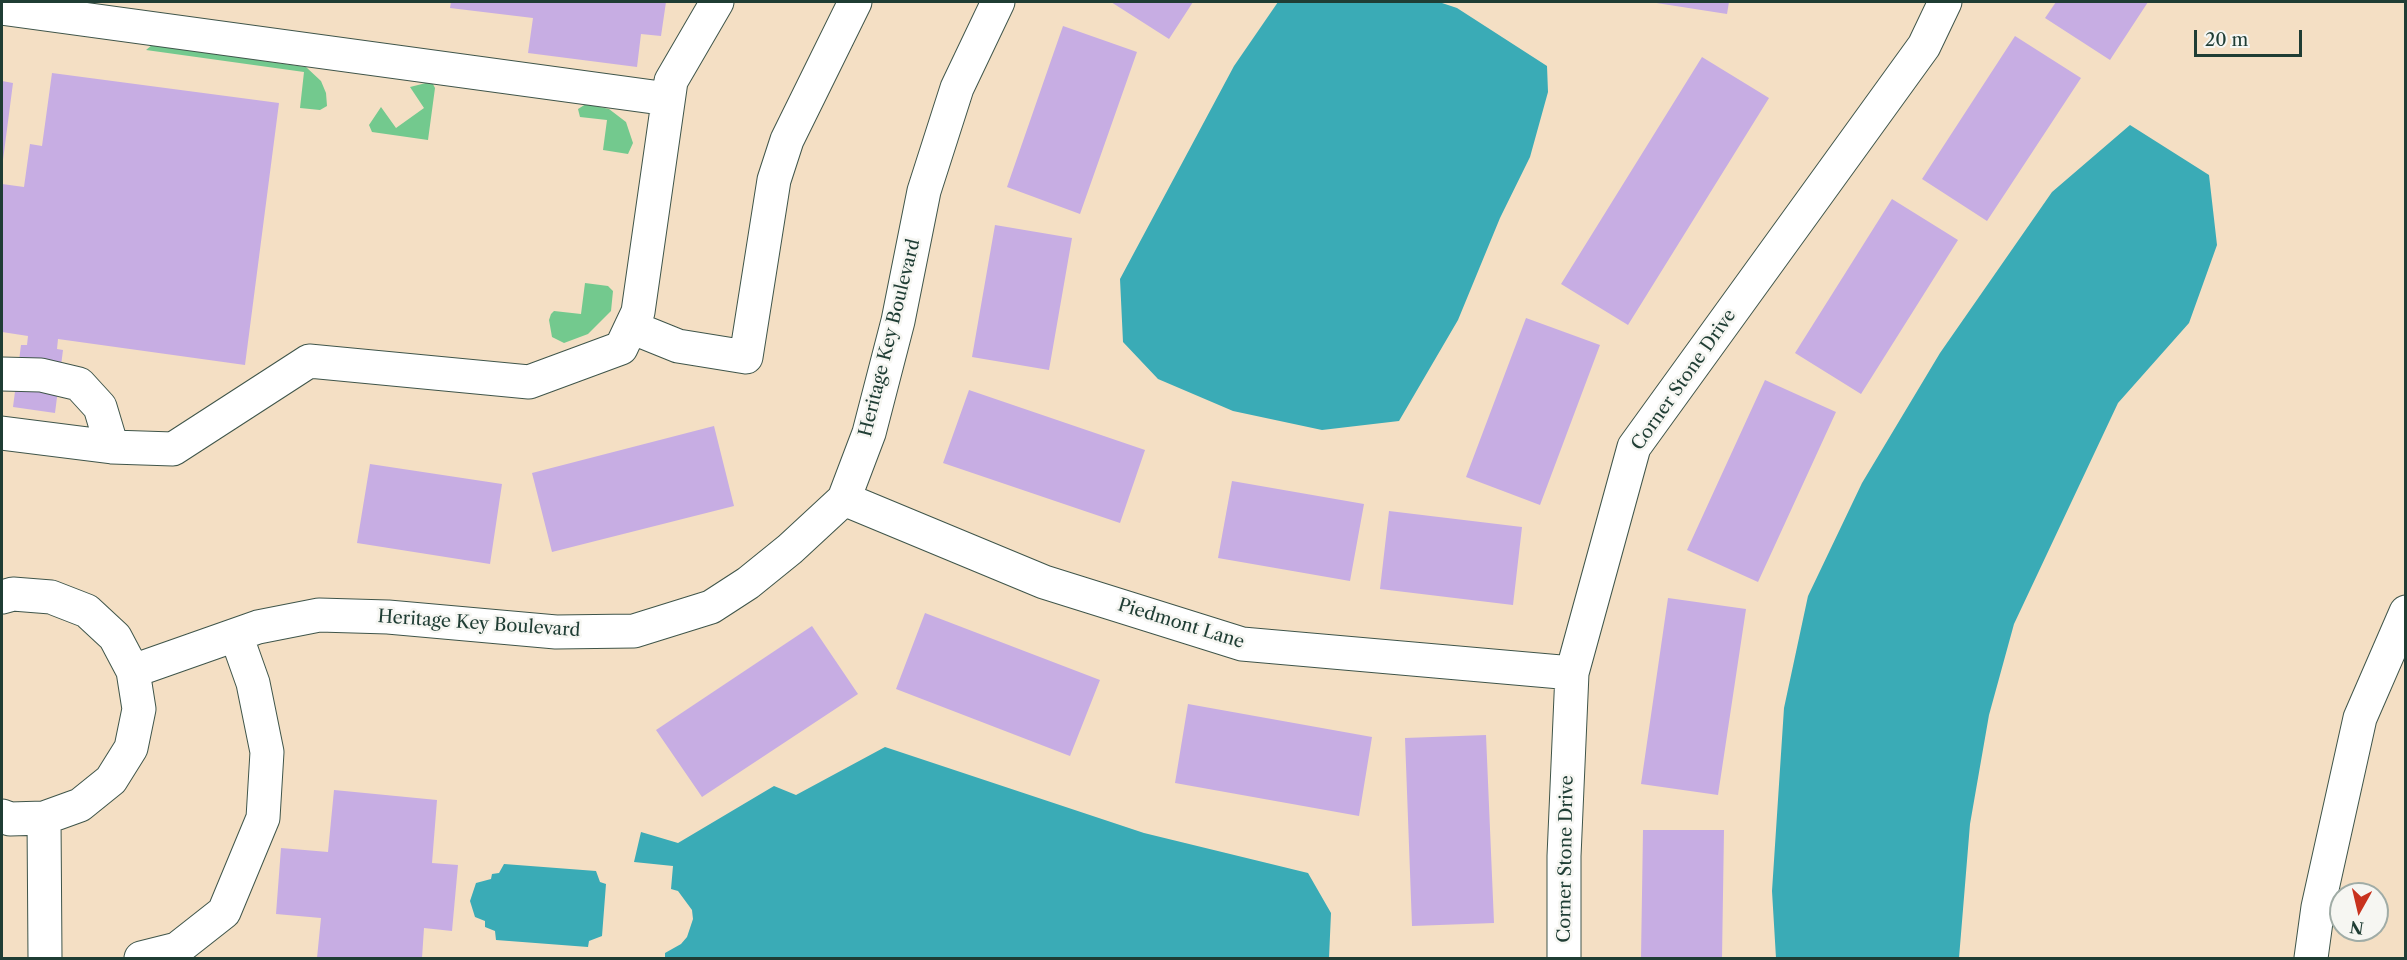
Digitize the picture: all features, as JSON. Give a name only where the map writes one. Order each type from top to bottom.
[{"type":"street","points":[[2,434],[112,447],[173,448],[309,361],[530,382],[621,348],[638,312],[671,81],[717,2]]},
{"type":"street","points":[[631,327],[678,346],[746,357],[774,180],[787,140],[855,2]]},
{"type":"street","name":"Heritage Key Boulevard","points":[[133,671],[258,627],[319,615],[388,617],[556,632],[634,631],[711,607],[790,549],[844,498],[869,434],[898,321],[924,191],[957,88],[998,2]]},
{"type":"street","name":"Corner Stone Drive","points":[[1564,958],[1564,856],[1572,673],[1634,447],[1924,46],[1945,2]]},
{"type":"street","points":[[2,8],[668,99]]},
{"type":"street","points":[[2,374],[41,375],[79,384],[100,407],[112,447]]},
{"type":"street","name":"Piedmont Lane","points":[[844,498],[1044,582],[1242,644],[1572,673]]},
{"type":"street","points":[[2,597],[13,594],[51,597],[87,611],[115,637],[133,671],[139,709],[131,747],[111,780],[80,805],[44,818],[2,816]]},
{"type":"street","points":[[2310,958],[2318,907],[2360,718],[2406,612]]},
{"type":"street","points":[[141,958],[177,950],[224,912],[263,818],[267,752],[253,683],[236,635]]},
{"type":"street","points":[[44,818],[45,958]]},
{"type":"green space","points":[[152,45],[306,67],[321,81],[326,93],[327,106],[320,110],[300,108],[304,72],[146,50]]},
{"type":"green space","points":[[426,83],[433,84],[435,88],[428,140],[372,132],[369,125],[381,107],[396,128],[424,108],[410,87]]},
{"type":"green space","points":[[586,104],[609,109],[626,122],[633,143],[628,154],[603,150],[607,120],[580,117],[578,109]]},
{"type":"green space","points":[[585,283],[608,286],[613,291],[611,311],[588,334],[564,343],[552,337],[549,320],[551,314],[554,311],[581,314]]},
{"type":"water","points":[[1278,2],[1439,2],[1457,8],[1547,66],[1548,92],[1530,157],[1500,218],[1458,320],[1399,421],[1322,430],[1233,411],[1158,379],[1123,342],[1120,279],[1234,66]]},
{"type":"water","points":[[2130,125],[2209,175],[2217,245],[2189,323],[2118,403],[2014,624],[1989,715],[1970,824],[1959,958],[1776,958],[1772,891],[1784,708],[1808,596],[1862,483],[1940,353],[2052,192]]},
{"type":"water","points":[[885,747],[1144,833],[1308,873],[1331,913],[1329,958],[665,958],[665,953],[681,944],[687,937],[693,919],[692,910],[678,891],[671,889],[673,866],[634,862],[641,832],[678,843],[774,786],[796,795]]},
{"type":"water","points":[[504,864],[596,871],[600,882],[606,884],[602,936],[589,941],[588,947],[496,940],[495,931],[485,927],[485,921],[475,917],[470,901],[476,883],[491,879],[492,874],[499,873]]},
{"type":"building","points":[[451,2],[666,2],[661,36],[641,34],[637,67],[528,53],[533,18],[450,8]]},
{"type":"building","points":[[1111,2],[1193,2],[1169,39]]},
{"type":"building","points":[[1650,2],[1729,2],[1727,14]]},
{"type":"building","points":[[2056,2],[2148,2],[2110,60],[2045,18]]},
{"type":"building","points":[[1063,26],[1137,52],[1080,214],[1007,187]]},
{"type":"building","points":[[2015,36],[2081,78],[1987,221],[1922,179]]},
{"type":"building","points":[[1702,57],[1769,98],[1628,325],[1561,284]]},
{"type":"building","points":[[52,73],[279,103],[245,365],[58,339],[57,349],[63,350],[55,413],[13,407],[21,345],[27,345],[28,336],[2,332],[2,184],[24,187],[30,144],[42,146]]},
{"type":"building","points":[[2,81],[13,83],[3,160],[2,160]]},
{"type":"building","points":[[1892,199],[1958,240],[1861,394],[1795,353]]},
{"type":"building","points":[[995,225],[1072,238],[1049,370],[972,357]]},
{"type":"building","points":[[1526,318],[1600,345],[1540,505],[1466,477]]},
{"type":"building","points":[[1765,380],[1836,412],[1758,582],[1687,550]]},
{"type":"building","points":[[969,390],[1145,450],[1120,523],[943,463]]},
{"type":"building","points":[[714,426],[734,506],[552,552],[532,473]]},
{"type":"building","points":[[370,464],[502,484],[490,564],[357,543]]},
{"type":"building","points":[[1232,481],[1364,504],[1350,581],[1218,558]]},
{"type":"building","points":[[1389,511],[1522,527],[1513,605],[1380,589]]},
{"type":"building","points":[[1668,598],[1746,609],[1718,795],[1641,784]]},
{"type":"building","points":[[925,613],[1100,680],[1070,756],[896,689]]},
{"type":"building","points":[[812,626],[858,694],[702,797],[656,730]]},
{"type":"building","points":[[1188,704],[1372,737],[1359,816],[1175,783]]},
{"type":"building","points":[[1486,735],[1494,923],[1412,926],[1405,738]]},
{"type":"building","points":[[334,790],[437,800],[432,863],[458,865],[452,931],[424,928],[422,958],[317,958],[321,918],[276,914],[281,848],[328,852]]},
{"type":"building","points":[[1643,830],[1724,830],[1722,958],[1641,958]]}]
